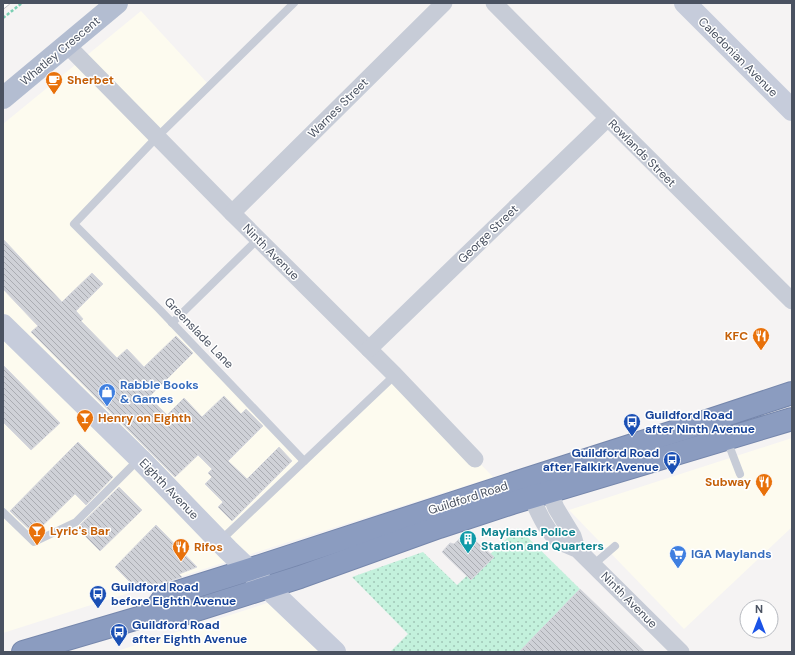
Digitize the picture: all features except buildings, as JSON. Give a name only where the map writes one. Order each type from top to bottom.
[{"type":"highway","name":"Guildford Road","points":[[24,652],[152,614],[174,617],[300,577],[439,526],[537,485],[689,427],[792,393]]},
{"type":"highway","name":"Guildford Road","points":[[152,614],[165,596],[537,485],[727,439],[792,419]]},
{"type":"main road","name":"Whatley Crescent","points":[[3,98],[117,3]]},
{"type":"street","name":"Warnes Street","points":[[232,214],[444,3]]},
{"type":"street","name":"Rowlands Street","points":[[494,3],[792,301]]},
{"type":"street","name":"Caledonian Avenue","points":[[684,3],[792,110]]},
{"type":"street","name":"Ninth Avenue","points":[[67,45],[232,214],[395,375],[475,459]]},
{"type":"street","name":"George Street","points":[[369,349],[608,118]]},
{"type":"street","name":"Eighth Avenue","points":[[3,325],[135,463],[212,556],[241,573]]},
{"type":"street","name":"Eighth Avenue","points":[[3,340],[76,410],[220,542],[241,573],[313,652]]},
{"type":"street","name":"Ninth Avenue","points":[[537,485],[562,518],[573,536],[576,549],[681,652]]},
{"type":"street","name":"Eighth Avenue","points":[[258,590],[335,652]]},
{"type":"lane","points":[[157,137],[294,3]]},
{"type":"lane","name":"Greenslade Lane","points":[[157,137],[74,224],[172,323],[304,461]]},
{"type":"lane","points":[[172,323],[258,239]]},
{"type":"lane","points":[[220,542],[395,375]]},
{"type":"lane","points":[[727,439],[740,474]]},
{"type":"lane","points":[[3,512],[34,542],[76,522],[135,463]]},
{"type":"lane","points":[[594,565],[615,546]]},
{"type":"path","points":[[3,18],[22,3]]},
{"type":"shaded area","points":[[141,11],[209,85],[75,224],[303,461],[395,375],[493,477],[3,633],[3,124]]},
{"type":"shaded area","points":[[792,438],[792,527],[684,629],[569,510]]},
{"type":"shaded area","points":[[283,598],[320,652],[114,652]]},
{"type":"green space","points":[[518,528],[580,589],[519,652],[390,652],[408,634],[352,577],[423,552],[457,585]]},
{"type":"railway","points":[[3,7],[8,3]]},
{"type":"place","name":"Sherbet","points":[[54,95]]},
{"type":"place","name":"KFC","points":[[761,351]]},
{"type":"place","name":"Rabble Books & Games","points":[[107,407]]},
{"type":"place","name":"Henry on Eighth","points":[[85,433]]},
{"type":"place","name":"Guildford Road after Ninth Avenue","points":[[632,437]]},
{"type":"place","name":"Guildford Road after Falkirk Avenue","points":[[672,475]]},
{"type":"place","name":"Subway","points":[[764,497]]},
{"type":"place","name":"Lyric's Bar","points":[[37,546]]},
{"type":"place","name":"Maylands Police Station and Quarters","points":[[468,554]]},
{"type":"place","name":"Rifos","points":[[181,562]]},
{"type":"place","name":"IGA Maylands","points":[[678,569]]},
{"type":"place","name":"Guildford Road before Eighth Avenue","points":[[98,609]]},
{"type":"place","name":"Guildford Road after Eighth Avenue","points":[[119,647]]}]
